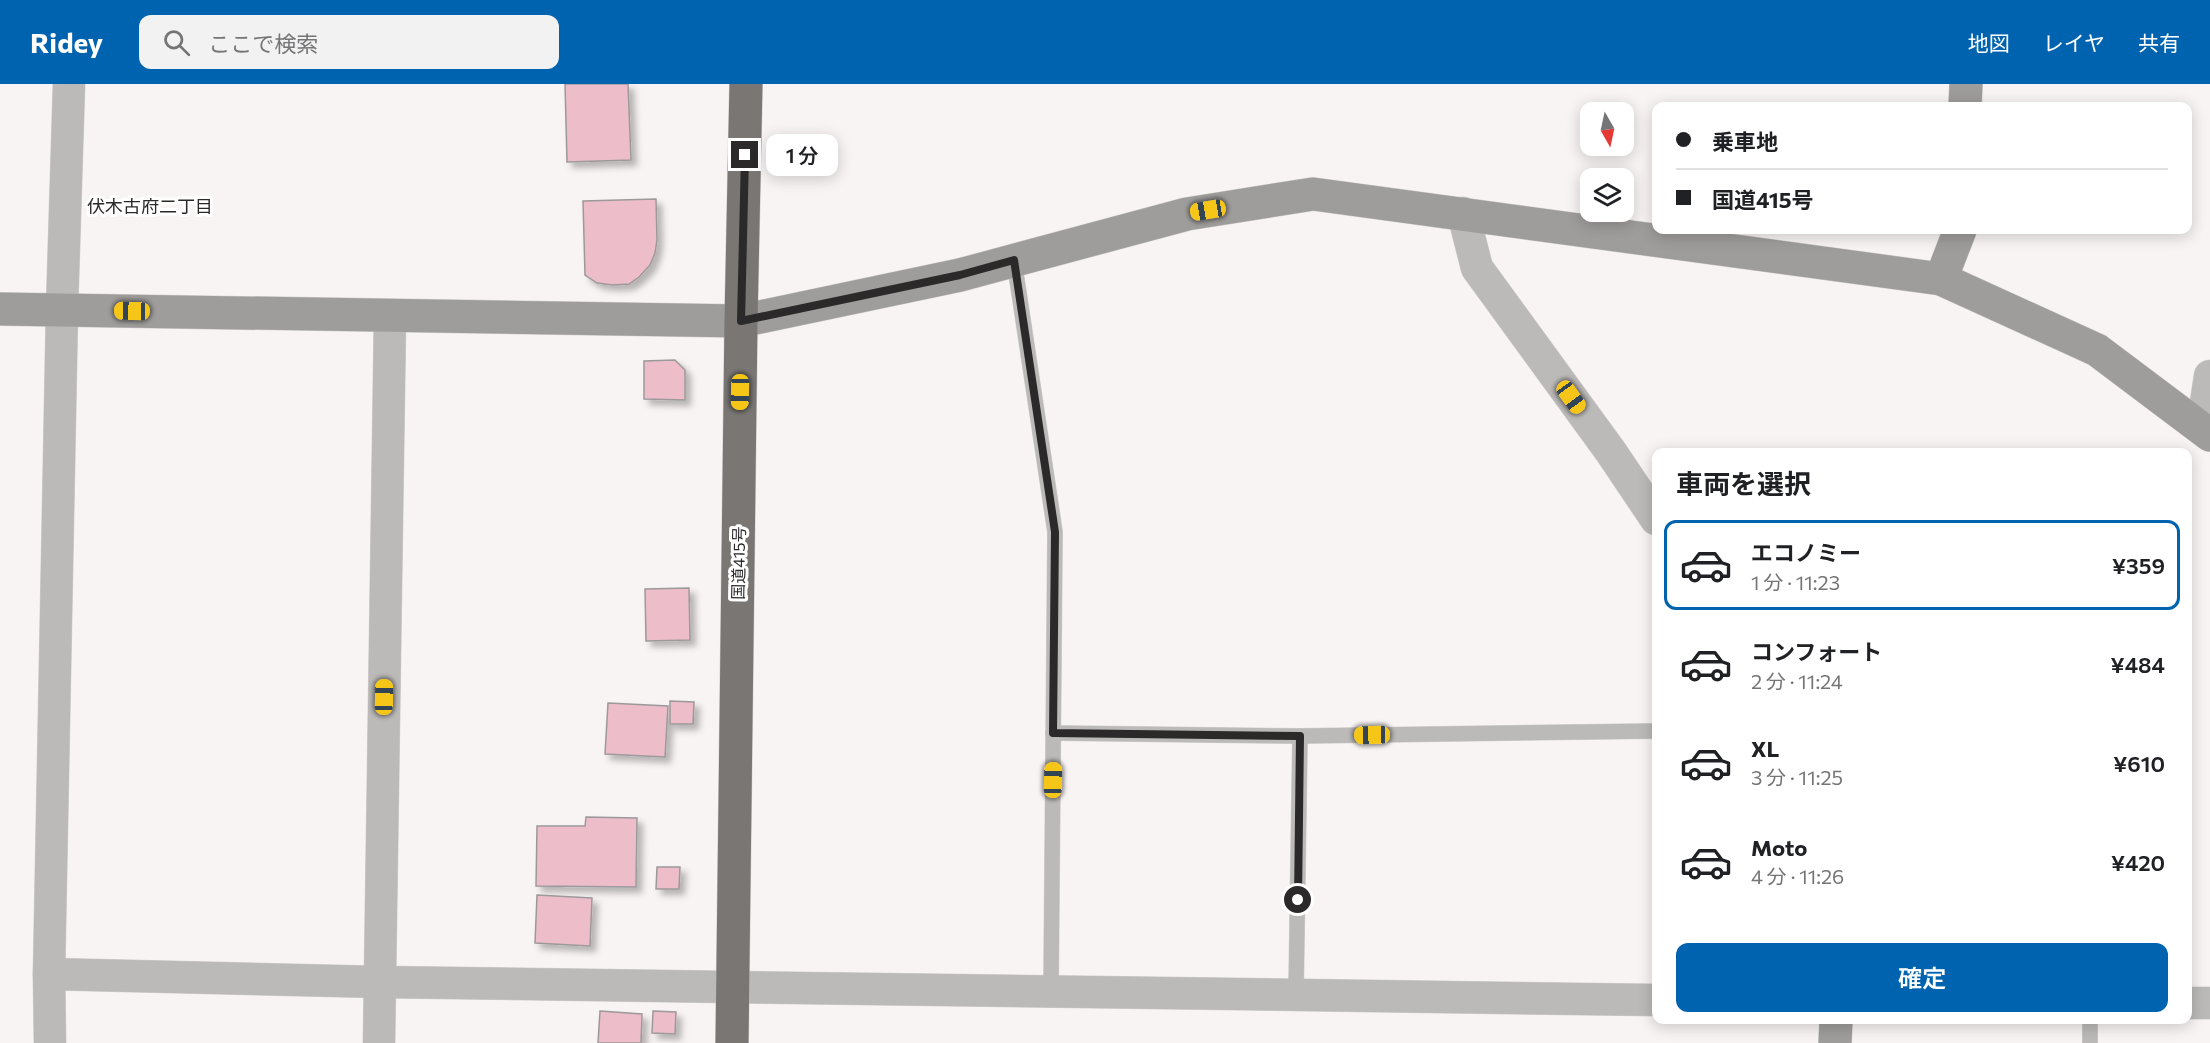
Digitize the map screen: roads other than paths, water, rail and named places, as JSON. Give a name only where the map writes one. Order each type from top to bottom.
[{"type":"highway","name":"国道415号","points":[[732,1043],[746,84]]},
{"type":"street","points":[[50,1043],[49,974],[62,309],[69,84]]},
{"type":"street","points":[[1965,102],[1966,84]]},
{"type":"street","points":[[0,309],[741,321],[960,275],[1187,214],[1313,194],[1941,279],[2097,350],[2206,432]]},
{"type":"street","points":[[1463,213],[1477,268],[1611,452],[1652,513]]},
{"type":"street","points":[[1941,279],[1958,234]]},
{"type":"street","points":[[379,1043],[390,317]]},
{"type":"street","points":[[2206,432],[2210,376]]},
{"type":"street","points":[[49,974],[380,982],[1652,1000]]},
{"type":"street","points":[[2192,1003],[2210,1003]]},
{"type":"street","points":[[1835,1043],[1836,1024]]},
{"type":"lane","points":[[1014,260],[1055,532],[1051,991]]},
{"type":"lane","points":[[1053,733],[1300,736],[1652,731]]},
{"type":"lane","points":[[1296,994],[1300,736]]},
{"type":"lane","points":[[2090,1024],[2090,1043]]},
{"type":"district","name":"伏木古府二丁目","points":[[150,206]]}]
